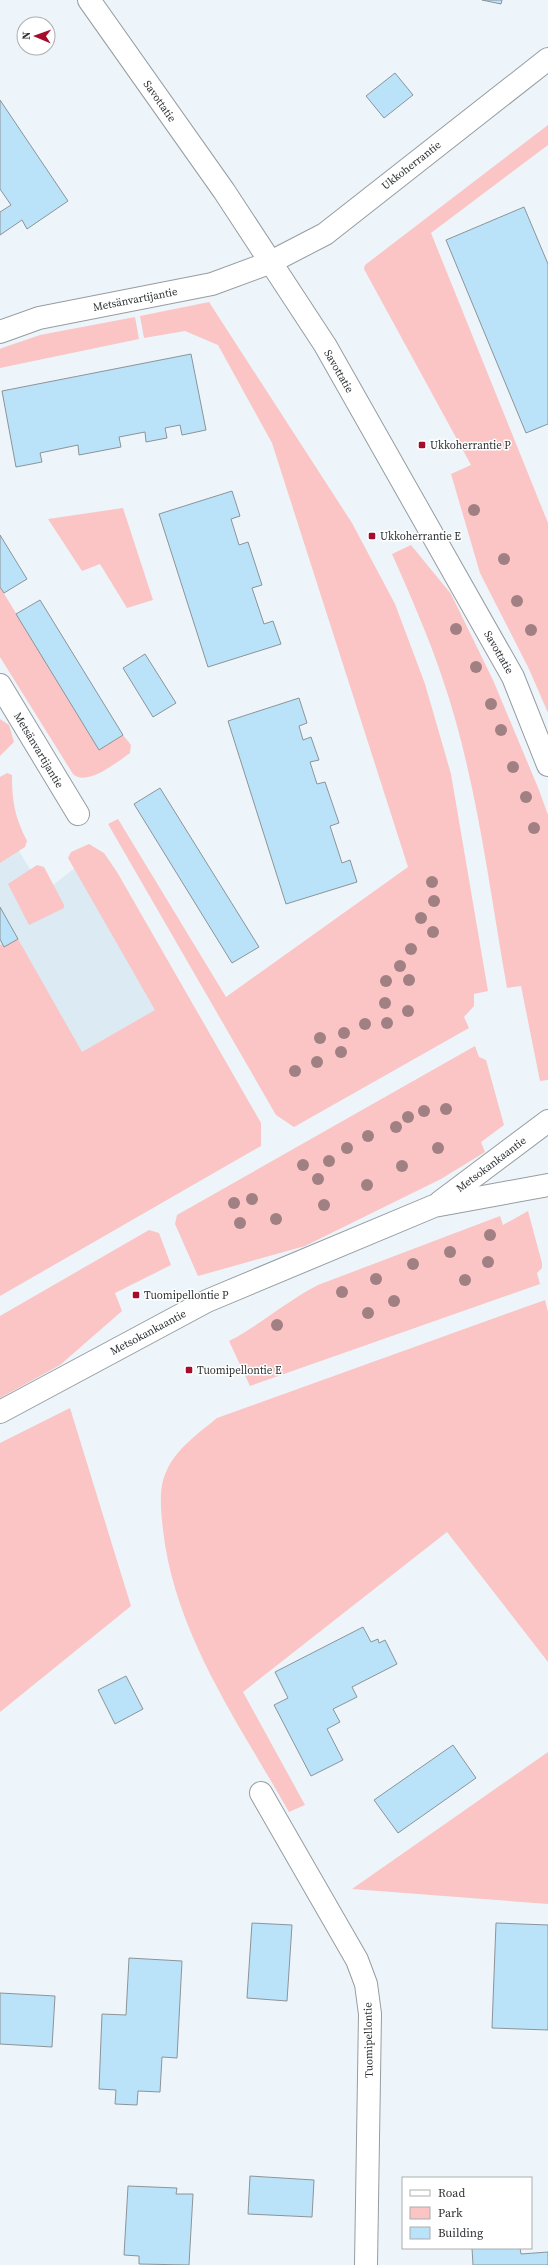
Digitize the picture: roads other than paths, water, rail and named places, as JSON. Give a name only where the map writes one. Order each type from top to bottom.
[{"type":"street","name":"Savottatie","points":[[89,0],[224,191],[269,263],[324,345],[513,677],[548,765]]},
{"type":"street","name":"Ukkoherrantie","points":[[269,263],[325,234],[548,59]]},
{"type":"street","name":"Metsänvartijantie","points":[[0,332],[39,318],[212,284],[269,263]]},
{"type":"street","name":"Metsänvartijantie","points":[[0,685],[78,814]]},
{"type":"street","name":"Metsokankaantie","points":[[434,1206],[548,1121]]},
{"type":"street","name":"Metsokankaantie","points":[[0,1412],[207,1301],[434,1206],[548,1185]]},
{"type":"street","name":"Tuomipellontie","points":[[261,1794],[358,1960],[366,1984],[370,2014],[366,2265]]},
{"type":"place","name":"Ukkoherrantie P","points":[[422,445]]},
{"type":"place","name":"Ukkoherrantie E","points":[[372,536]]},
{"type":"place","name":"Tuomipellontie P","points":[[136,1295]]},
{"type":"place","name":"Tuomipellontie E","points":[[189,1370]]}]
